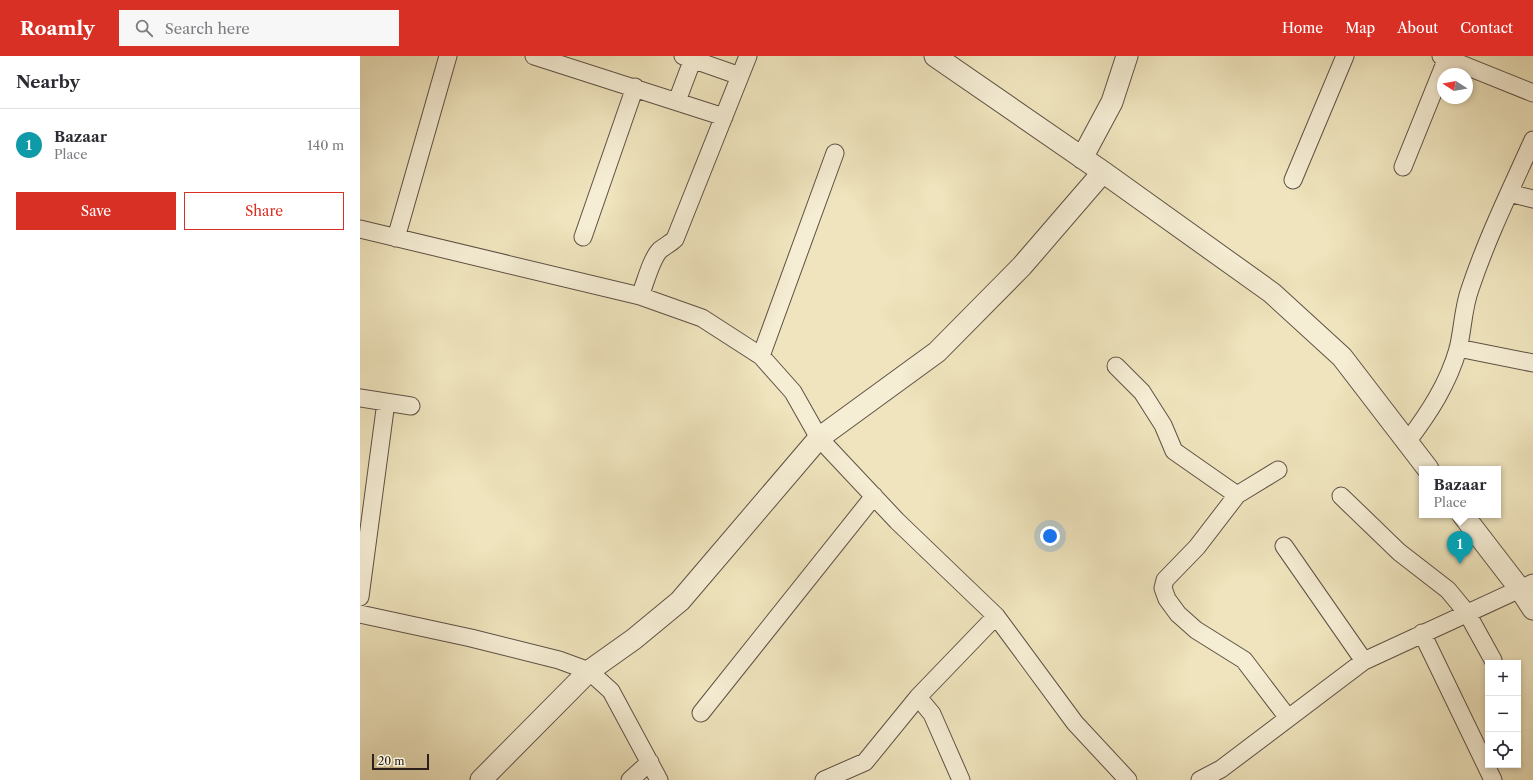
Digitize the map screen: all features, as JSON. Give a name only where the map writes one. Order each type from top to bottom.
[{"type":"street","points":[[396,238],[448,56]]},
{"type":"street","points":[[640,296],[655,258],[661,249],[669,245],[675,239],[748,56]]},
{"type":"street","points":[[936,56],[1103,172],[1272,293],[1342,357],[1426,466]]},
{"type":"street","points":[[1082,158],[1112,102],[1127,56]]},
{"type":"street","points":[[1293,180],[1345,56]]},
{"type":"street","points":[[543,57],[724,117]]},
{"type":"street","points":[[678,101],[689,57],[740,76]]},
{"type":"street","points":[[1402,168],[1444,57],[1533,93]]},
{"type":"street","points":[[583,237],[635,87]]},
{"type":"street","points":[[1407,442],[1427,415],[1444,386],[1458,348],[1463,315],[1470,290],[1509,193],[1533,140]]},
{"type":"street","points":[[761,356],[835,153]]},
{"type":"street","points":[[481,780],[590,671],[634,639],[680,601],[819,438],[937,352],[1022,266],[1103,172]]},
{"type":"street","points":[[1509,193],[1533,199]]},
{"type":"street","points":[[360,229],[640,296],[702,318],[761,356],[793,392],[819,438],[874,496],[996,616],[1075,723],[1128,780]]},
{"type":"street","points":[[1458,348],[1533,363]]},
{"type":"street","points":[[1116,366],[1142,392],[1163,425],[1174,451],[1237,495]]},
{"type":"street","points":[[360,398],[411,406]]},
{"type":"street","points":[[360,597],[386,402]]},
{"type":"street","points":[[1278,470],[1237,495],[1197,547],[1165,580],[1163,588],[1167,599],[1178,614],[1196,630],[1244,660],[1288,718]]},
{"type":"street","points":[[701,713],[874,496]]},
{"type":"street","points":[[1341,496],[1399,552],[1448,590],[1467,613],[1493,660]]},
{"type":"street","points":[[1466,518],[1526,586],[1533,609]]},
{"type":"street","points":[[1284,546],[1364,661]]},
{"type":"street","points":[[1200,780],[1221,769],[1364,661],[1526,586]]},
{"type":"street","points":[[360,614],[471,638],[559,660],[590,671],[611,691],[659,780]]},
{"type":"street","points":[[824,780],[865,762],[918,697],[996,616]]},
{"type":"street","points":[[1422,633],[1493,780]]},
{"type":"street","points":[[918,697],[932,714],[961,780]]},
{"type":"street","points":[[630,780],[650,762]]},
{"type":"place","name":"Bazaar","points":[[1460,564]]}]
